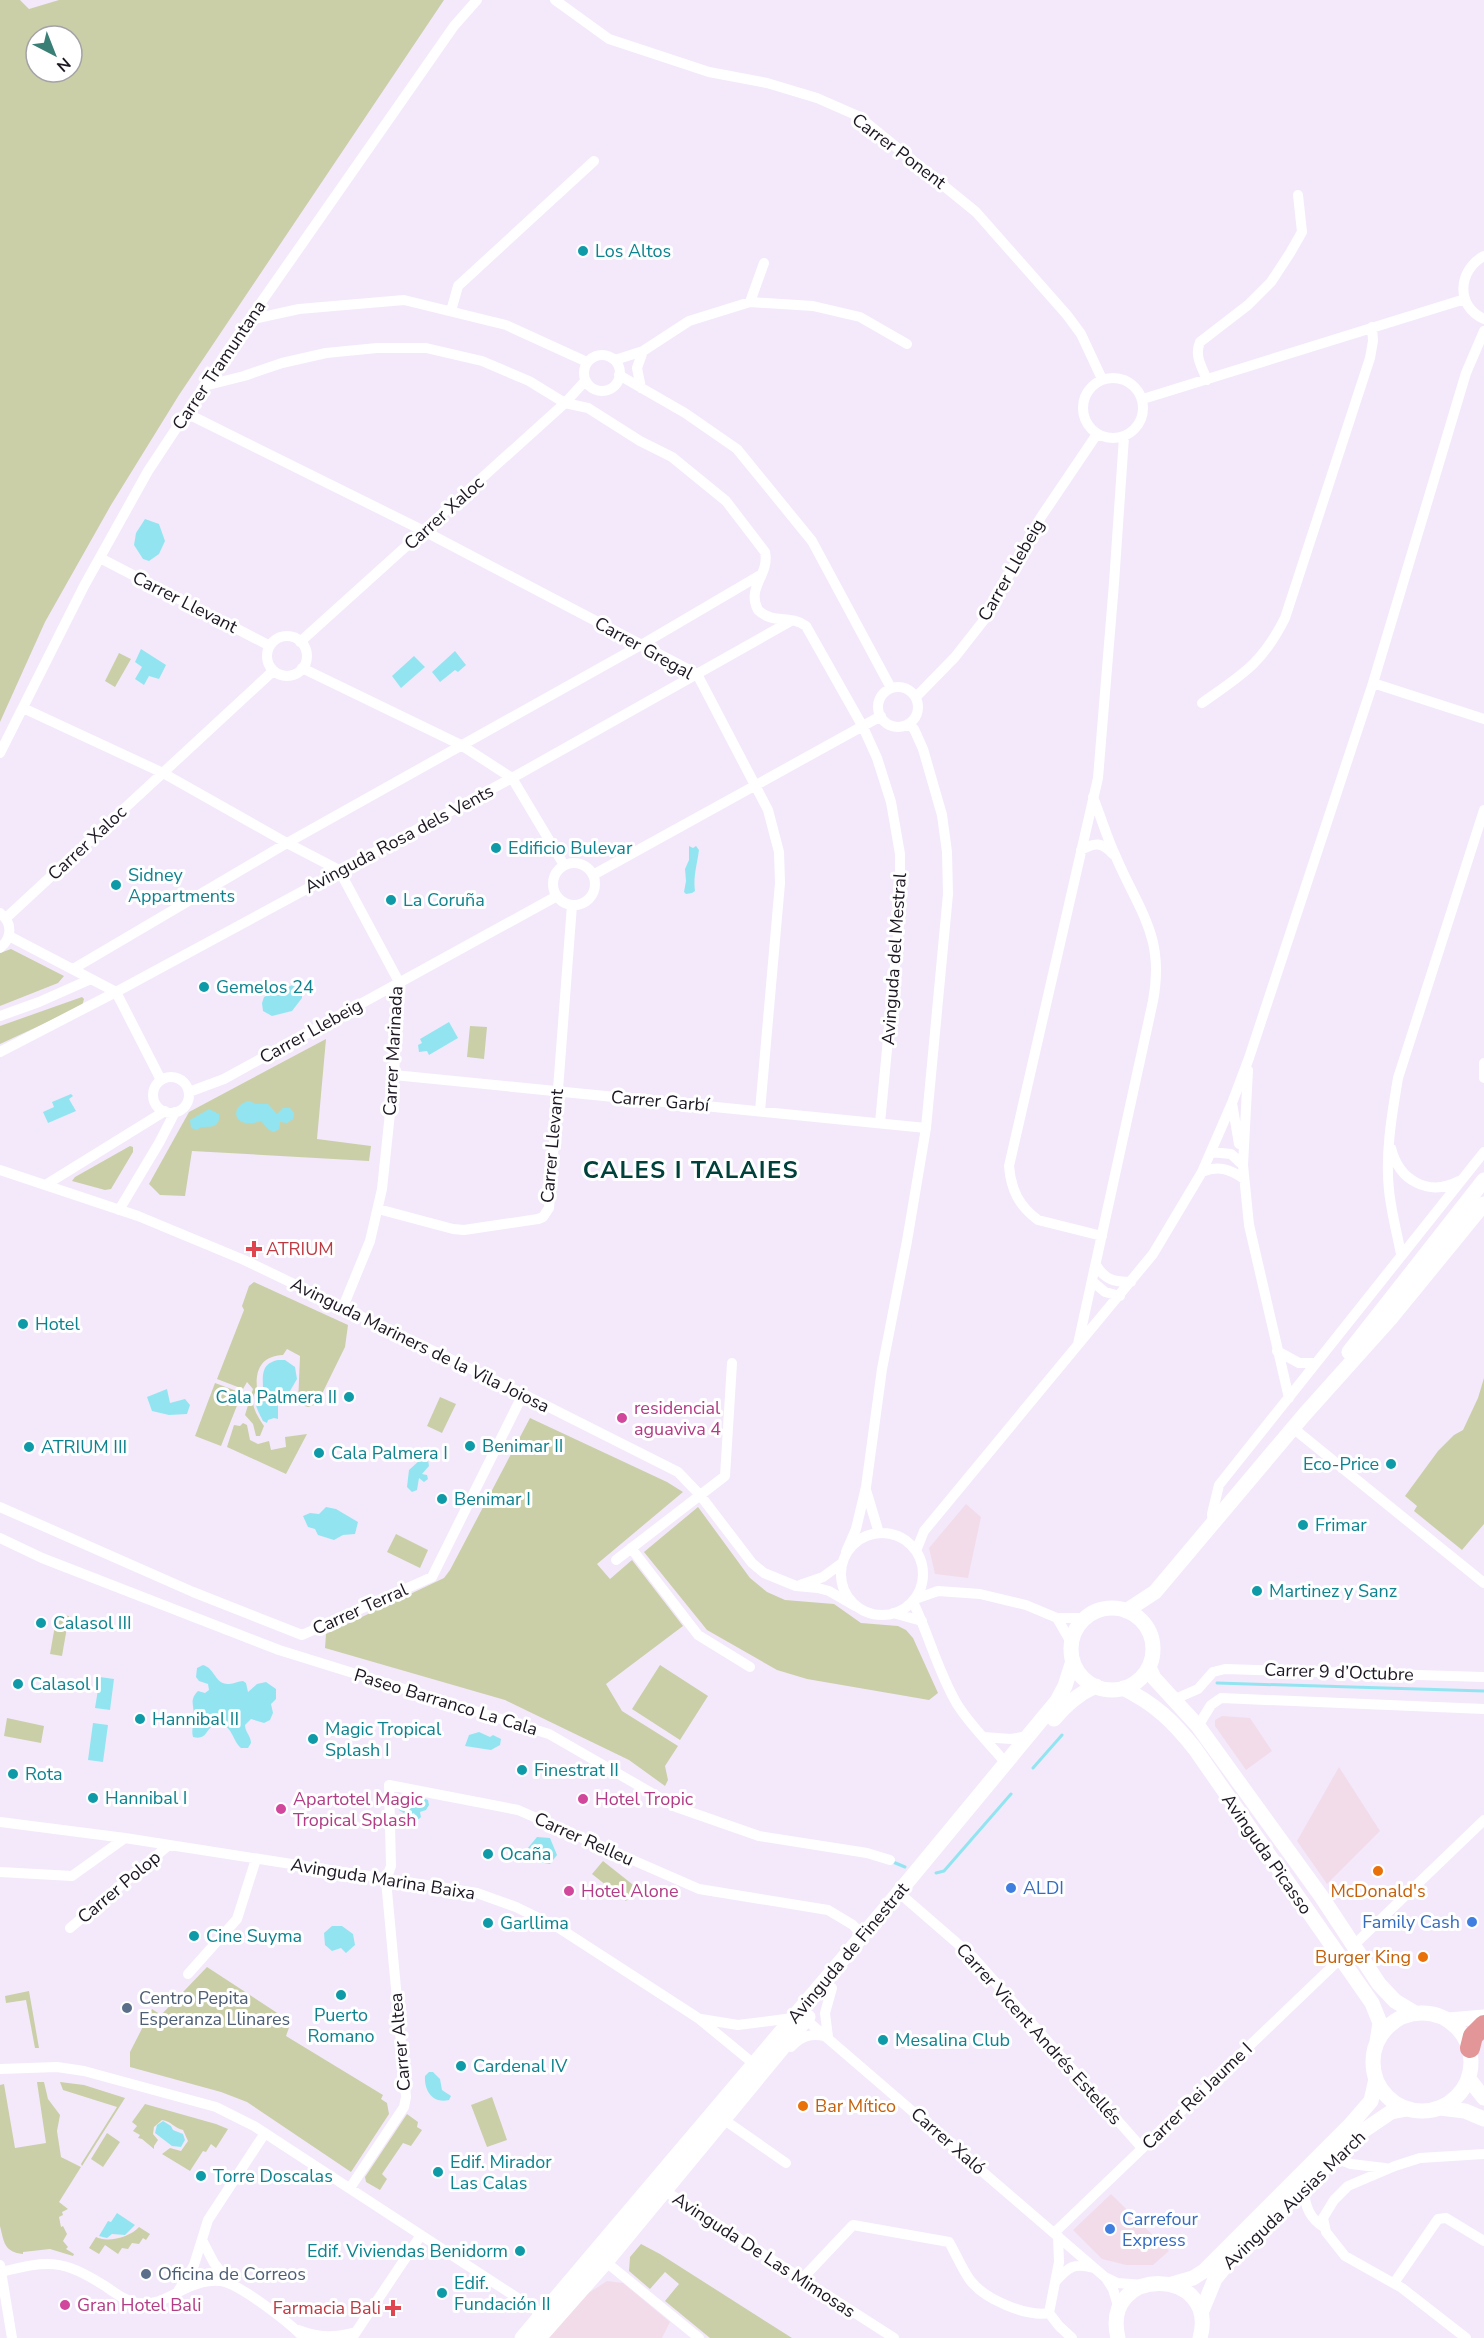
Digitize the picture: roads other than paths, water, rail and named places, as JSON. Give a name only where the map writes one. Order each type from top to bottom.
[{"type":"highway","points":[[1470,2048],[1473,2036],[1484,2025]]},
{"type":"main road","points":[[1304,1414],[1325,1382],[1484,1180]]},
{"type":"main road","points":[[1146,1625],[1138,1617],[1126,1611],[1108,1608],[1086,1618],[1077,1628],[1072,1644],[1073,1661],[1084,1679],[1108,1690],[1123,1688],[1138,1681],[1149,1667],[1153,1647],[1146,1625],[1148,1607],[1155,1592],[1304,1414],[1390,1319],[1484,1204]]},
{"type":"main road","points":[[1390,1319],[1417,1297],[1484,1220]]},
{"type":"main road","points":[[1126,1611],[1155,1592]]},
{"type":"main road","name":"Avinguda de Finestrat","points":[[522,2338],[562,2311],[618,2248],[774,2058],[801,2015],[863,1936],[1057,1701],[1065,1686],[1073,1661]]},
{"type":"main road","name":"Avinguda Picasso","points":[[1149,1667],[1154,1678],[1198,1725],[1354,1945],[1379,1984],[1395,2001],[1415,2013]]},
{"type":"main road","name":"Avinguda de Finestrat","points":[[543,2325],[607,2236],[754,2064],[801,2015],[831,1988],[1067,1704],[1096,1686]]},
{"type":"main road","name":"Avinguda Picasso","points":[[1123,1688],[1148,1701],[1174,1723],[1195,1749],[1372,2003],[1380,2023],[1377,2042]]},
{"type":"main road","points":[[1427,2012],[1449,2020],[1458,2027],[1470,2048],[1471,2069],[1469,2079],[1462,2091],[1440,2108],[1424,2111],[1407,2109],[1394,2103],[1383,2092],[1376,2079],[1373,2061],[1377,2042],[1386,2028],[1399,2018],[1415,2013],[1427,2012]]},
{"type":"main road","points":[[1449,2020],[1484,2017]]},
{"type":"main road","name":"Avinguda Ausias March","points":[[1144,2285],[1172,2284],[1193,2278],[1204,2271],[1371,2102],[1376,2079]]},
{"type":"main road","points":[[1469,2079],[1484,2098]]},
{"type":"main road","points":[[1440,2108],[1465,2112],[1484,2119]]},
{"type":"main road","name":"Avinguda Ausias March","points":[[1201,2313],[1215,2279],[1227,2264],[1360,2133],[1391,2112],[1407,2109]]},
{"type":"main road","points":[[1172,2284],[1190,2295],[1201,2313],[1202,2336]]},
{"type":"main road","points":[[1118,2338],[1116,2320],[1119,2309],[1125,2299],[1144,2285]]},
{"type":"street","name":"Carrer Tramuntana","points":[[0,753],[100,558],[148,471],[249,320],[454,26],[477,0]]},
{"type":"street","name":"Carrer Ponent","points":[[555,0],[609,39],[708,72],[767,83],[817,98],[858,116],[976,212],[1082,334],[1102,379]]},
{"type":"street","points":[[451,311],[458,286],[594,161]]},
{"type":"street","points":[[1207,380],[1198,359],[1197,350],[1200,342],[1271,282],[1302,232],[1298,195]]},
{"type":"street","points":[[1484,256],[1475,261],[1465,275],[1463,283],[1465,299],[1470,309],[1484,319]]},
{"type":"street","points":[[750,302],[764,263]]},
{"type":"street","points":[[1143,399],[1465,299]]},
{"type":"street","points":[[249,320],[299,309],[404,300],[506,325],[587,362]]},
{"type":"street","points":[[620,375],[615,385],[604,390],[593,389],[585,381],[584,371],[587,362],[601,354],[615,360],[643,351],[689,321],[750,302],[813,306],[860,317],[907,344]]},
{"type":"street","points":[[1202,704],[1261,658],[1274,641],[1285,618],[1370,358],[1373,341],[1372,327]]},
{"type":"street","points":[[916,1551],[924,1531],[1131,1282],[1171,1227],[1202,1172],[1232,1103],[1248,1058],[1373,683],[1466,373],[1484,331]]},
{"type":"street","points":[[204,386],[282,363],[326,353],[377,348],[426,348],[482,361],[529,381],[565,403],[588,408],[640,441],[672,457],[698,476],[726,501],[760,544],[766,559],[765,572],[755,588],[755,604],[758,610],[772,620],[794,619]]},
{"type":"street","points":[[641,387],[637,368],[643,351]]},
{"type":"street","points":[[615,360],[620,375],[685,413],[737,449],[812,541],[891,688]]},
{"type":"street","points":[[1112,377],[1131,383],[1143,399],[1143,417],[1132,432],[1124,437],[1110,438],[1097,434],[1085,419],[1083,410],[1088,391],[1102,379],[1112,377]]},
{"type":"street","name":"Carrer Xaloc","points":[[300,642],[565,403],[585,381]]},
{"type":"street","name":"Carrer Gregal","points":[[186,413],[424,531],[697,674],[757,786],[772,823],[780,867],[760,1111]]},
{"type":"street","name":"Carrer Llebeig","points":[[916,697],[955,657],[984,620],[1041,517],[1097,434]]},
{"type":"street","points":[[1102,1236],[1038,1220],[1029,1214],[1015,1196],[1009,1166],[1094,797],[1100,754],[1124,437]]},
{"type":"street","name":"Carrer Llevant","points":[[100,558],[270,646]]},
{"type":"street","points":[[73,969],[287,843],[641,645],[765,572]]},
{"type":"street","name":"Avinguda Rosa dels Vents","points":[[0,1052],[116,992],[512,778],[794,619]]},
{"type":"street","name":"Avinguda del Mestral","points":[[794,619],[806,626],[812,634],[877,758],[891,802],[900,854],[901,879],[895,975],[880,1123]]},
{"type":"street","points":[[284,637],[295,638],[300,642],[304,646],[306,657],[302,668],[291,675],[273,671],[267,659],[273,642],[284,637]]},
{"type":"street","points":[[302,668],[461,745],[512,778],[564,866]]},
{"type":"street","name":"Carrer Xaloc","points":[[3,916],[273,671]]},
{"type":"street","points":[[1373,683],[1484,719]]},
{"type":"street","points":[[902,687],[916,697],[918,709],[916,715],[908,723],[893,726],[881,716],[879,704],[881,697],[891,688],[902,687]]},
{"type":"street","points":[[23,708],[163,772],[339,870]]},
{"type":"street","points":[[593,875],[881,716]]},
{"type":"street","points":[[908,723],[918,738],[933,780],[945,832],[948,894],[926,1128],[882,1369],[866,1487],[856,1529],[842,1563],[840,1575],[842,1586],[847,1597],[855,1606],[876,1615],[892,1613],[914,1600],[938,1591],[980,1594],[1026,1605],[1057,1618],[1086,1618]]},
{"type":"street","points":[[1077,1347],[1153,1001],[1158,969],[1150,928],[1115,856],[1094,797]]},
{"type":"street","points":[[1401,1254],[1389,1190],[1390,1142],[1398,1078],[1484,810]]},
{"type":"street","points":[[1081,850],[1092,844],[1099,844],[1106,846],[1115,856]]},
{"type":"street","points":[[577,863],[589,869],[593,875],[595,881],[593,894],[584,902],[572,905],[561,900],[554,891],[553,879],[564,866],[577,863]]},
{"type":"street","name":"Carrer Marinada","points":[[339,870],[399,982],[394,1076],[382,1189],[370,1241],[344,1307]]},
{"type":"street","name":"Carrer Llebeig","points":[[189,1092],[224,1079],[557,896]]},
{"type":"street","name":"Carrer Llevant","points":[[378,1209],[438,1226],[464,1230],[532,1220],[543,1217],[549,1208],[572,905]]},
{"type":"street","points":[[0,948],[9,936],[10,930],[3,916]]},
{"type":"street","points":[[9,936],[116,992],[161,1080]]},
{"type":"street","points":[[0,1016],[91,979]]},
{"type":"street","points":[[1243,1165],[1248,1058]]},
{"type":"street","points":[[1484,1063],[1484,1078]]},
{"type":"street","name":"Carrer Garbí","points":[[394,1076],[926,1128]]},
{"type":"street","points":[[46,1184],[170,1112],[184,1107],[189,1097],[187,1086],[178,1078],[172,1077],[161,1080],[154,1089],[154,1100],[160,1109],[170,1112]]},
{"type":"street","points":[[1232,1103],[1243,1165],[1249,1225],[1289,1398]]},
{"type":"street","points":[[119,1210],[159,1143],[170,1112]]},
{"type":"street","points":[[1390,1142],[1393,1157],[1410,1180],[1432,1187],[1449,1186],[1461,1179]]},
{"type":"street","points":[[1211,1152],[1231,1154],[1243,1165]]},
{"type":"street","points":[[1213,1524],[1212,1514],[1219,1485],[1484,1152]]},
{"type":"street","points":[[1202,1172],[1212,1168],[1225,1169],[1244,1179]]},
{"type":"street","name":"Avinguda Mariners de la Vila Joiosa","points":[[0,1170],[119,1210],[244,1260],[523,1394],[678,1473],[700,1494],[752,1563],[777,1579],[796,1586],[818,1588],[855,1606]]},
{"type":"street","points":[[1095,1264],[1102,1276],[1113,1282],[1131,1282]]},
{"type":"street","points":[[1092,1281],[1105,1292],[1120,1296]]},
{"type":"street","points":[[1277,1352],[1299,1364],[1314,1363]]},
{"type":"street","points":[[616,1560],[724,1476],[732,1363]]},
{"type":"street","name":"Carrer Terral","points":[[0,1507],[193,1592],[302,1635],[432,1577],[523,1394]]},
{"type":"street","points":[[1293,1428],[1484,1583]]},
{"type":"street","points":[[866,1487],[879,1533]]},
{"type":"street","points":[[846,1552],[860,1539],[879,1533],[901,1537],[924,1531]]},
{"type":"street","points":[[901,1537],[916,1551],[921,1560],[922,1580],[914,1600],[937,1664],[958,1705],[1005,1762]]},
{"type":"street","name":"Paseo Barranco La Cala","points":[[0,1538],[42,1558],[279,1650],[549,1734],[676,1807],[759,1836],[867,1853],[890,1860]]},
{"type":"street","points":[[631,1548],[698,1635],[750,1667]]},
{"type":"street","points":[[796,1586],[823,1577],[842,1563]]},
{"type":"street","points":[[922,1580],[938,1591]]},
{"type":"street","points":[[892,1613],[922,1622]]},
{"type":"street","points":[[1057,1618],[1072,1644]]},
{"type":"street","name":"Carrer 9 d’Octubre","points":[[1175,1699],[1201,1687],[1213,1672],[1225,1669],[1484,1677]]},
{"type":"street","points":[[1198,1725],[1215,1702],[1201,1687]]},
{"type":"street","name":"Carrer 9 d’Octubre","points":[[1215,1702],[1221,1698],[1484,1709]]},
{"type":"street","points":[[983,1737],[1011,1739],[1028,1736]]},
{"type":"street","name":"Carrer Relleu","points":[[386,1880],[391,1866],[389,1785],[518,1810],[699,1889],[828,1910],[853,1925],[863,1936]]},
{"type":"street","points":[[1354,1945],[1484,1820]]},
{"type":"street","name":"Avinguda Marina Baixa","points":[[0,1822],[125,1838],[477,1893],[516,1907],[559,1928],[698,2018],[754,2064]]},
{"type":"street","points":[[0,1872],[72,1876],[125,1838]]},
{"type":"street","name":"Carrer Polop","points":[[70,1928],[168,1845]]},
{"type":"street","points":[[188,1974],[237,1920],[256,1859]]},
{"type":"street","name":"Carrer Altea","points":[[350,2188],[404,2107],[406,2097],[386,1880]]},
{"type":"street","name":"Carrer Vicent Andrés Estellés","points":[[905,1898],[973,1956],[1143,2148]]},
{"type":"street","name":"Carrer Rei Jaume I","points":[[1056,2235],[1340,1959]]},
{"type":"street","points":[[698,2018],[738,2025],[801,2015],[808,2031],[828,2037],[825,2013],[831,1988]]},
{"type":"street","name":"Carrer Xaló","points":[[801,2015],[1106,2278],[1113,2289],[1119,2309]]},
{"type":"street","points":[[752,2084],[763,2076],[798,2039],[817,2034]]},
{"type":"street","points":[[752,2084],[756,2069],[754,2064],[761,2064],[774,2058]]},
{"type":"street","points":[[0,2069],[57,2067],[84,2071],[216,2107],[265,2133],[421,2235],[543,2325]]},
{"type":"street","points":[[723,2119],[786,2163]]},
{"type":"street","points":[[177,2294],[194,2265],[208,2220],[265,2133]]},
{"type":"street","points":[[1325,2228],[1323,2218],[1334,2200],[1348,2186],[1358,2181],[1420,2158],[1484,2154]]},
{"type":"street","points":[[1335,2158],[1350,2164],[1389,2168]]},
{"type":"street","points":[[1304,2190],[1305,2202],[1310,2215],[1325,2228],[1345,2256],[1394,2283],[1466,2338]]},
{"type":"street","name":"Avinguda De Las Mimosas","points":[[665,2191],[894,2338]]},
{"type":"street","points":[[1394,2283],[1438,2219],[1446,2217],[1484,2241]]},
{"type":"street","points":[[801,2280],[853,2225],[949,2242],[970,2281],[1003,2305],[1045,2314],[1072,2338]]},
{"type":"street","points":[[12,2338],[1,2269],[32,2264],[63,2264],[95,2280],[126,2300],[136,2303],[156,2302],[191,2286],[221,2281],[295,2328],[323,2338],[354,2335],[421,2235]]},
{"type":"street","points":[[1045,2314],[1060,2252],[1056,2235]]},
{"type":"street","points":[[202,2240],[214,2263],[232,2286]]},
{"type":"street","points":[[606,2262],[699,2338]]},
{"type":"street","points":[[1054,2283],[1067,2268],[1080,2265],[1095,2268]]},
{"type":"street","name":"Carrer Xaló","points":[[1106,2278],[1117,2283],[1144,2285]]},
{"type":"street","points":[[295,2328],[304,2338]]},
{"type":"water","points":[[145,519],[159,524],[165,541],[159,554],[149,561],[143,559],[134,545],[136,533]]},
{"type":"water","points":[[141,649],[166,665],[159,679],[149,676],[144,685],[135,679],[142,667],[135,662]]},
{"type":"water","points":[[455,651],[466,665],[458,672],[455,670],[440,682],[432,672]]},
{"type":"water","points":[[414,656],[425,667],[401,688],[392,676]]},
{"type":"water","points":[[689,846],[693,848],[696,846],[699,850],[695,891],[686,894],[684,892],[685,869],[689,860]]},
{"type":"water","points":[[282,984],[287,987],[293,985],[302,991],[302,998],[292,1011],[272,1016],[263,1011],[262,1003],[264,997],[274,992],[275,987]]},
{"type":"water","points":[[449,1022],[458,1038],[429,1055],[427,1051],[419,1052],[418,1045],[422,1043],[420,1039]]},
{"type":"water","points":[[71,1094],[73,1096],[69,1099],[76,1111],[48,1123],[43,1112],[54,1107],[52,1102]]},
{"type":"water","points":[[249,1101],[256,1104],[268,1104],[277,1114],[283,1108],[290,1108],[294,1113],[293,1119],[287,1123],[280,1122],[279,1129],[274,1132],[261,1121],[244,1123],[239,1120],[236,1112],[238,1107]]},
{"type":"water","points":[[209,1109],[219,1114],[217,1124],[197,1130],[191,1128],[190,1120]]},
{"type":"water","points":[[285,1360],[295,1367],[297,1379],[290,1391],[278,1398],[278,1419],[268,1420],[267,1423],[260,1416],[255,1399],[263,1391],[265,1368],[268,1364]]},
{"type":"water","points":[[167,1389],[170,1403],[185,1399],[190,1405],[187,1414],[169,1415],[152,1411],[147,1397]]},
{"type":"water","points":[[421,1459],[428,1460],[429,1466],[422,1474],[427,1475],[428,1479],[424,1482],[419,1478],[417,1490],[412,1492],[407,1487],[409,1470]]},
{"type":"water","points":[[326,1507],[336,1509],[358,1522],[355,1534],[343,1535],[334,1540],[318,1535],[315,1529],[308,1527],[303,1516],[310,1513],[319,1514]]},
{"type":"water","points":[[203,1665],[224,1684],[243,1681],[246,1683],[248,1692],[257,1684],[266,1682],[276,1689],[276,1699],[271,1704],[273,1713],[270,1720],[264,1723],[251,1719],[245,1725],[251,1741],[248,1748],[241,1748],[228,1728],[219,1724],[213,1725],[203,1736],[193,1737],[194,1697],[198,1691],[205,1693],[209,1690],[208,1684],[199,1681],[196,1677],[197,1668]]},
{"type":"water","points":[[100,1677],[114,1679],[110,1710],[95,1708]]},
{"type":"water","points":[[93,1723],[108,1725],[103,1762],[88,1760]]},
{"type":"water","points":[[479,1732],[501,1739],[500,1745],[491,1750],[465,1746],[469,1735]]},
{"type":"water","points":[[422,1797],[428,1800],[429,1805],[426,1810],[420,1812],[419,1819],[414,1813],[407,1815],[399,1810],[399,1805],[404,1798],[415,1800]]},
{"type":"water","points":[[537,1837],[550,1838],[557,1855],[550,1864],[528,1860],[527,1849]]},
{"type":"water","points":[[332,1926],[342,1926],[353,1934],[355,1945],[346,1953],[341,1948],[332,1951],[325,1945],[324,1933]]},
{"type":"water","points":[[433,2072],[440,2079],[442,2090],[451,2096],[449,2100],[438,2100],[428,2091],[425,2076]]},
{"type":"water","points":[[163,2121],[173,2130],[183,2134],[185,2140],[181,2147],[172,2146],[155,2133],[157,2125]]},
{"type":"water","points":[[117,2213],[135,2225],[125,2235],[112,2234],[107,2238],[99,2236],[108,2221],[111,2222]]},
{"type":"waterway","points":[[1217,1683],[1484,1691]]},
{"type":"waterway","points":[[1033,1768],[1062,1735]]},
{"type":"waterway","points":[[936,1873],[944,1871],[1011,1794]]},
{"type":"waterway","points":[[893,1862],[905,1867]]},
{"type":"place","name":"Los Altos","points":[[583,251]]},
{"type":"place","name":"Edificio Bulevar","points":[[496,848]]},
{"type":"place","name":"Sidney Appartments","points":[[116,885]]},
{"type":"place","name":"La Coruña","points":[[391,900]]},
{"type":"place","name":"Gemelos 24","points":[[204,987]]},
{"type":"place","name":"ATRIUM","points":[[254,1249]]},
{"type":"place","name":"Hotel","points":[[23,1324]]},
{"type":"place","name":"Cala Palmera II","points":[[349,1397]]},
{"type":"place","name":"residencial aguaviva 4","points":[[622,1418]]},
{"type":"place","name":"Benimar II","points":[[470,1446]]},
{"type":"place","name":"ATRIUM III","points":[[29,1447]]},
{"type":"place","name":"Cala Palmera I","points":[[319,1453]]},
{"type":"place","name":"Eco-Price","points":[[1391,1464]]},
{"type":"place","name":"Benimar I","points":[[442,1499]]},
{"type":"place","name":"Frimar","points":[[1303,1525]]},
{"type":"place","name":"Martinez y Sanz","points":[[1257,1591]]},
{"type":"place","name":"Calasol III","points":[[41,1623]]},
{"type":"place","name":"Calasol I","points":[[18,1684]]},
{"type":"place","name":"Hannibal II","points":[[140,1719]]},
{"type":"place","name":"Magic Tropical Splash I","points":[[313,1739]]},
{"type":"place","name":"Finestrat II","points":[[522,1770]]},
{"type":"place","name":"Rota","points":[[13,1774]]},
{"type":"place","name":"Hannibal I","points":[[93,1798]]},
{"type":"place","name":"Hotel Tropic","points":[[583,1799]]},
{"type":"place","name":"Apartotel Magic Tropical Splash","points":[[281,1809]]},
{"type":"place","name":"Ocaña","points":[[488,1854]]},
{"type":"place","name":"McDonald's","points":[[1378,1871]]},
{"type":"place","name":"ALDI","points":[[1011,1888]]},
{"type":"place","name":"Hotel Alone","points":[[569,1891]]},
{"type":"place","name":"Family Cash","points":[[1472,1922]]},
{"type":"place","name":"Garllima","points":[[488,1923]]},
{"type":"place","name":"Cine Suyma","points":[[194,1936]]},
{"type":"place","name":"Burger King","points":[[1423,1957]]},
{"type":"place","name":"Puerto Romano","points":[[341,1995]]},
{"type":"place","name":"Centro Pepita Esperanza Llinares","points":[[127,2008]]},
{"type":"place","name":"Mesalina Club","points":[[883,2040]]},
{"type":"place","name":"Cardenal IV","points":[[461,2066]]},
{"type":"place","name":"Bar Mítico","points":[[803,2106]]},
{"type":"place","name":"Edif. Mirador Las Calas","points":[[438,2172]]},
{"type":"place","name":"Torre Doscalas","points":[[201,2176]]},
{"type":"place","name":"Carrefour Express","points":[[1110,2229]]},
{"type":"place","name":"Edif. Viviendas Benidorm","points":[[520,2251]]},
{"type":"place","name":"Oficina de Correos","points":[[146,2274]]},
{"type":"place","name":"Edif. Fundación II","points":[[442,2293]]},
{"type":"place","name":"Gran Hotel Bali","points":[[65,2305]]},
{"type":"place","name":"Farmacia Bali","points":[[393,2308]]},
{"type":"district","name":"CALES I TALAIES","points":[[691,1170]]}]
